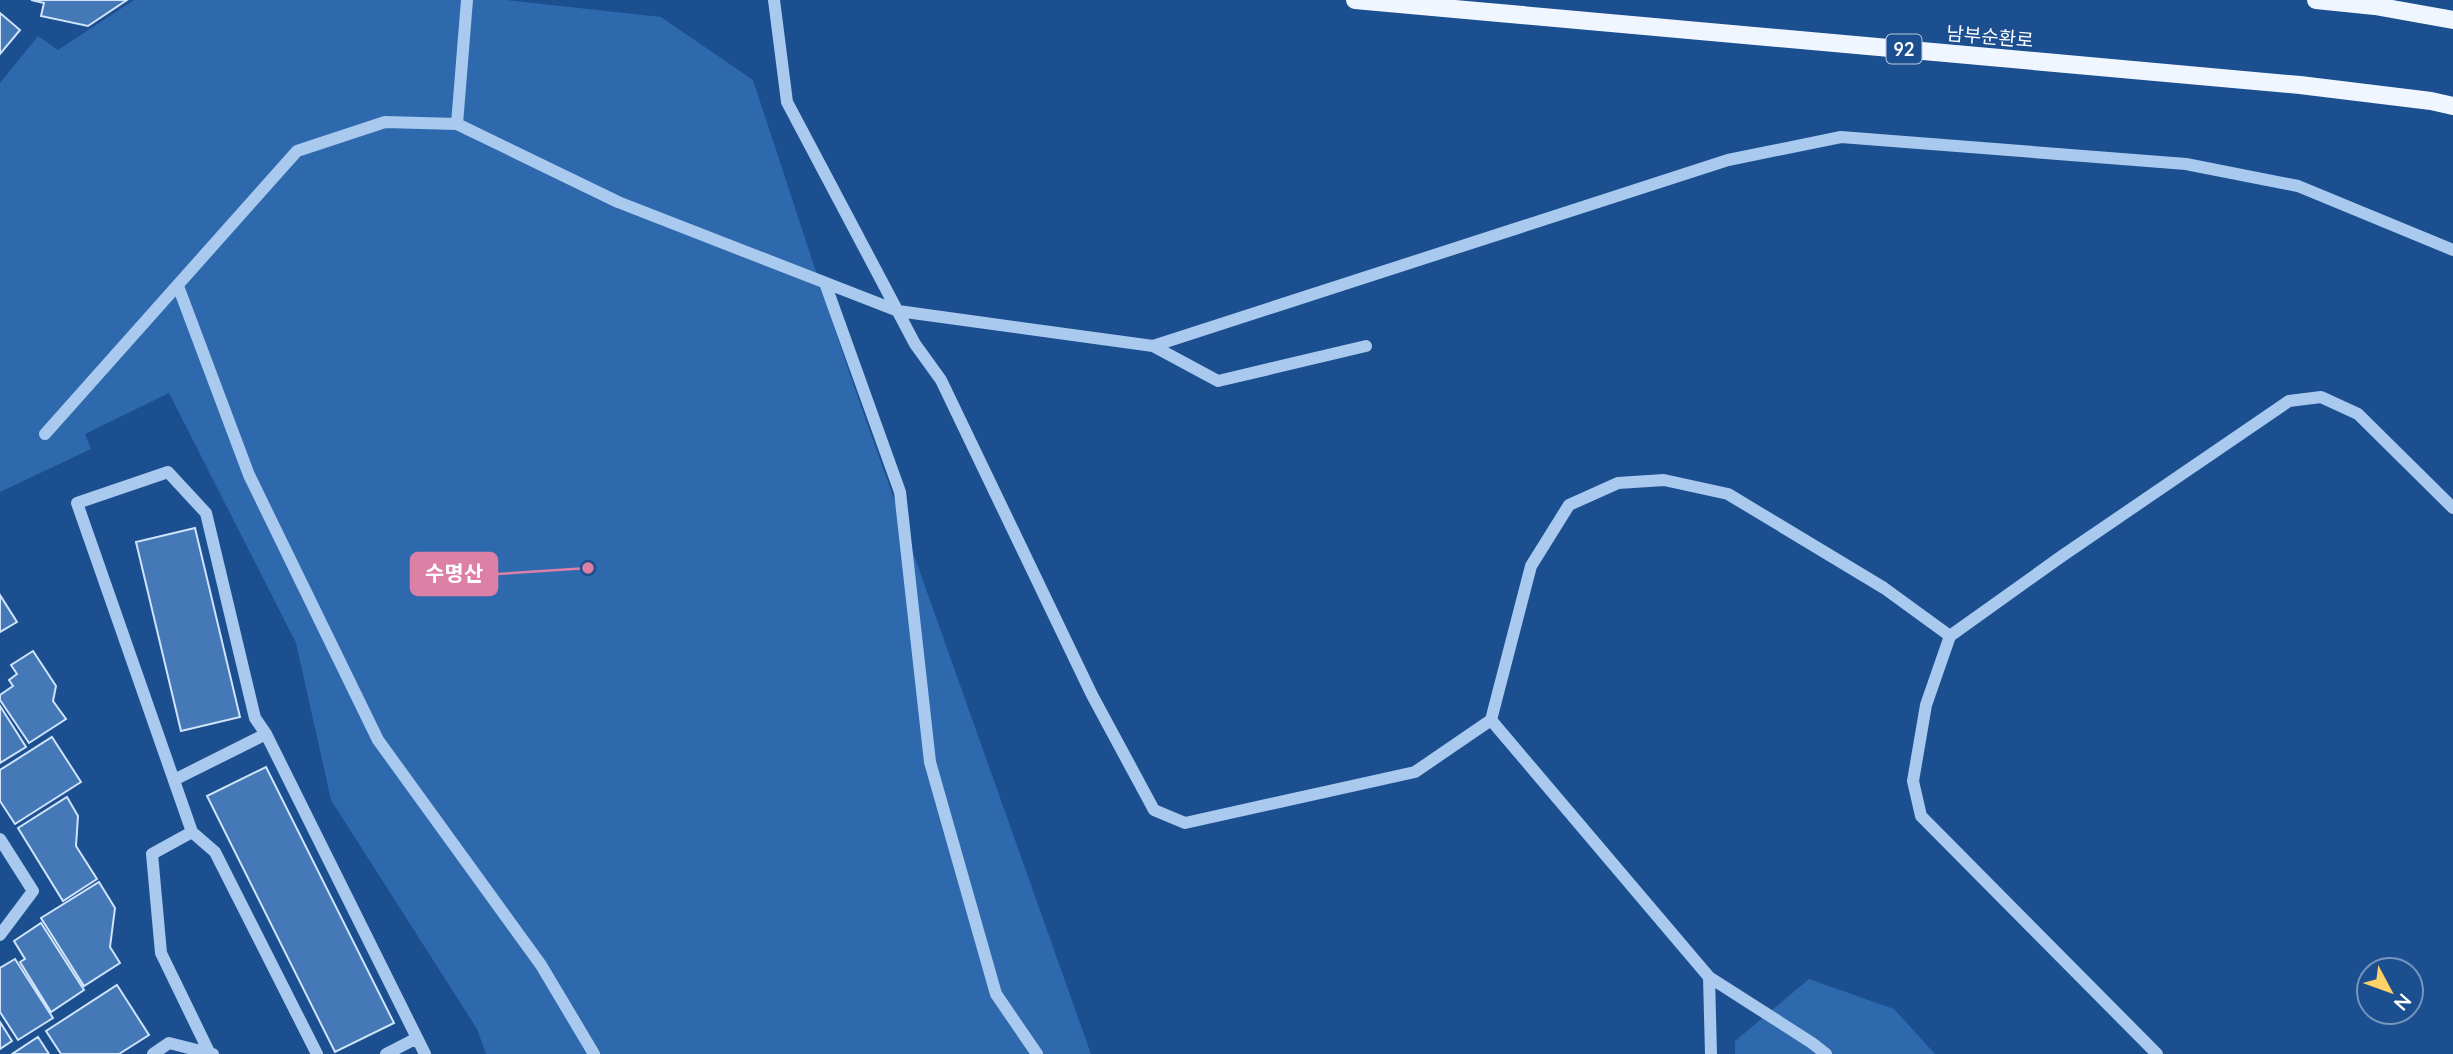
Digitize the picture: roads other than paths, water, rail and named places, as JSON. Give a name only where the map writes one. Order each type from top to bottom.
[{"type":"main road","name":"남부순환로","points":[[1355,0],[2300,85],[2453,106]]},
{"type":"main road","points":[[2316,0],[2375,6],[2453,20]]},
{"type":"street","points":[[457,124],[467,0]]},
{"type":"street","points":[[774,0],[787,102],[915,344],[941,380],[1092,695],[1154,810],[1185,823],[1415,772],[1491,720],[1531,566],[1569,505],[1618,483],[1664,480],[1728,494],[1884,588],[1950,636]]},
{"type":"street","points":[[45,434],[297,151],[385,121],[457,124],[618,202],[898,311],[1153,346],[1218,381],[1366,346]]},
{"type":"street","points":[[1153,346],[1728,160],[1841,137],[2186,164],[2298,186],[2453,250]]},
{"type":"street","points":[[825,283],[900,492],[930,762],[996,994],[1037,1054]]},
{"type":"street","points":[[178,286],[250,475],[378,740],[541,965],[594,1054]]},
{"type":"street","points":[[2157,1054],[1921,816],[1913,781],[1926,705],[1950,636],[2289,401],[2321,397],[2358,414],[2453,508]]},
{"type":"street","points":[[317,1054],[215,852],[192,832],[77,503],[168,472],[206,513],[255,718],[266,734],[425,1054]]},
{"type":"street","points":[[1491,720],[1709,977],[1826,1054]]},
{"type":"street","points":[[174,780],[266,734]]},
{"type":"street","points":[[192,832],[152,854],[161,953],[211,1054]]},
{"type":"street","points":[[0,839],[33,891],[0,935]]},
{"type":"street","points":[[1709,977],[1711,1054]]},
{"type":"street","points":[[386,1054],[417,1038]]},
{"type":"street","points":[[153,1054],[169,1044],[211,1054]]},
{"type":"place","name":"수명산","points":[[588,568]]}]
